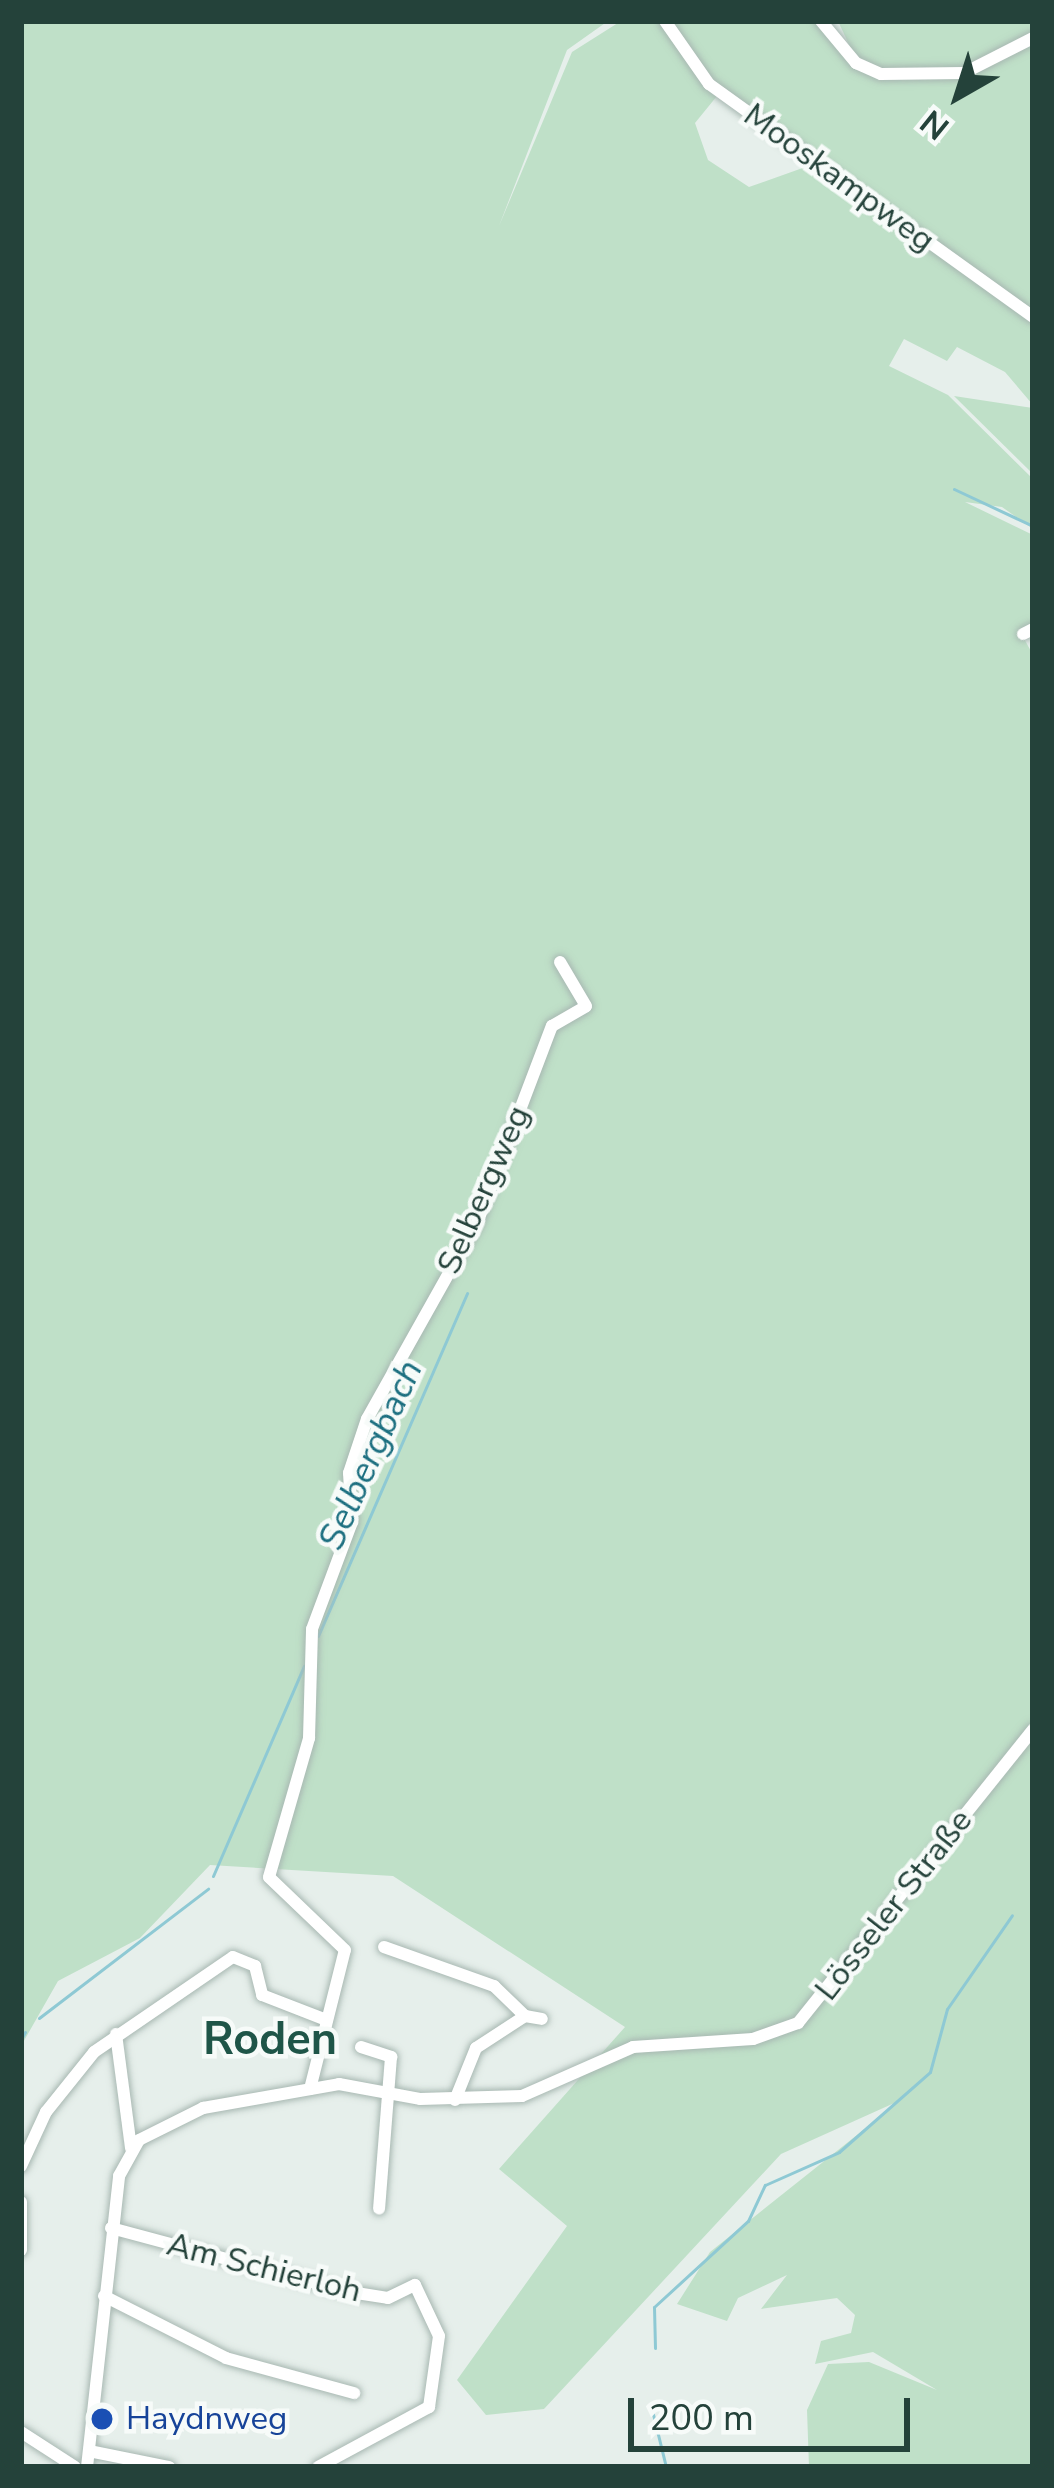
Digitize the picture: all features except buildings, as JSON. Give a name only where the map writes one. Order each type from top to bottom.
[{"type":"street","name":"Mooskampweg","points":[[665,21],[709,84],[1033,317]]},
{"type":"street","points":[[821,21],[856,63],[881,74],[964,73],[1033,38]]},
{"type":"street","name":"Selbergweg","points":[[310,2089],[345,1950],[339,1934],[288,1905],[268,1877],[310,1738],[312,1629],[352,1522],[349,1474],[367,1419],[477,1222],[552,1026],[586,1006],[560,962]]},
{"type":"street","name":"Lösseler Straße","points":[[131,2148],[203,2108],[310,2089],[382,2090],[455,2100],[534,2092],[633,2047],[753,2039],[797,2023],[1033,1730]]},
{"type":"street","points":[[384,1947],[494,1986],[525,2016],[542,2019]]},
{"type":"street","points":[[21,2166],[46,2112],[116,2034],[233,1957],[255,1966],[262,1995],[324,2019]]},
{"type":"street","points":[[455,2100],[476,2048],[525,2016]]},
{"type":"street","points":[[87,2467],[111,2228],[131,2148],[116,2034]]},
{"type":"street","points":[[361,2047],[391,2056],[382,2090],[380,2209]]},
{"type":"street","points":[[21,2202],[21,2250]]},
{"type":"street","name":"Am Schierloh","points":[[111,2228],[350,2292],[388,2298],[415,2285],[439,2336],[429,2407],[318,2467]]},
{"type":"street","points":[[104,2296],[226,2358],[354,2392]]},
{"type":"street","points":[[21,2432],[75,2467]]},
{"type":"street","points":[[89,2451],[169,2467]]},
{"type":"green space","points":[[21,21],[608,21],[567,50],[499,226],[572,52],[621,21],[661,21],[717,96],[695,123],[708,160],[749,187],[811,165],[711,82],[671,21],[814,21],[853,65],[881,77],[965,76],[1033,41],[1033,405],[1005,372],[957,347],[947,361],[904,339],[889,366],[948,395],[1033,479],[1033,529],[1002,507],[965,502],[1033,535],[1033,626],[1021,633],[1033,655],[1033,2467],[809,2467],[807,2410],[828,2364],[869,2362],[937,2390],[873,2352],[815,2364],[821,2341],[851,2333],[855,2315],[837,2298],[761,2309],[787,2275],[738,2298],[727,2321],[677,2304],[710,2252],[901,2100],[781,2154],[544,2409],[486,2415],[457,2380],[567,2226],[499,2169],[625,2027],[393,1876],[210,1865],[140,1938],[58,1981],[21,2046]]},
{"type":"green space","points":[[838,21],[1033,21],[1033,35],[985,66],[881,72],[857,62]]},
{"type":"green space","points":[[954,396],[1033,408],[1033,474]]},
{"type":"waterway","points":[[954,489],[1033,526]]},
{"type":"waterway","name":"Selbergbach","points":[[318,1636],[467,1293]]},
{"type":"waterway","name":"Selbergbach","points":[[213,1876],[304,1666]]},
{"type":"waterway","name":"Selbergbach","points":[[39,2018],[208,1889]]},
{"type":"waterway","points":[[655,2348],[654,2307],[748,2221],[765,2185],[839,2152],[930,2072],[947,2009],[1012,1915]]},
{"type":"waterway","name":"Selbergbach","points":[[21,2039],[25,2032]]},
{"type":"waterway","points":[[652,2410],[666,2467]]},
{"type":"place","name":"Haydnweg","points":[[102,2419]]},
{"type":"district","name":"Roden","points":[[270,2040]]}]
